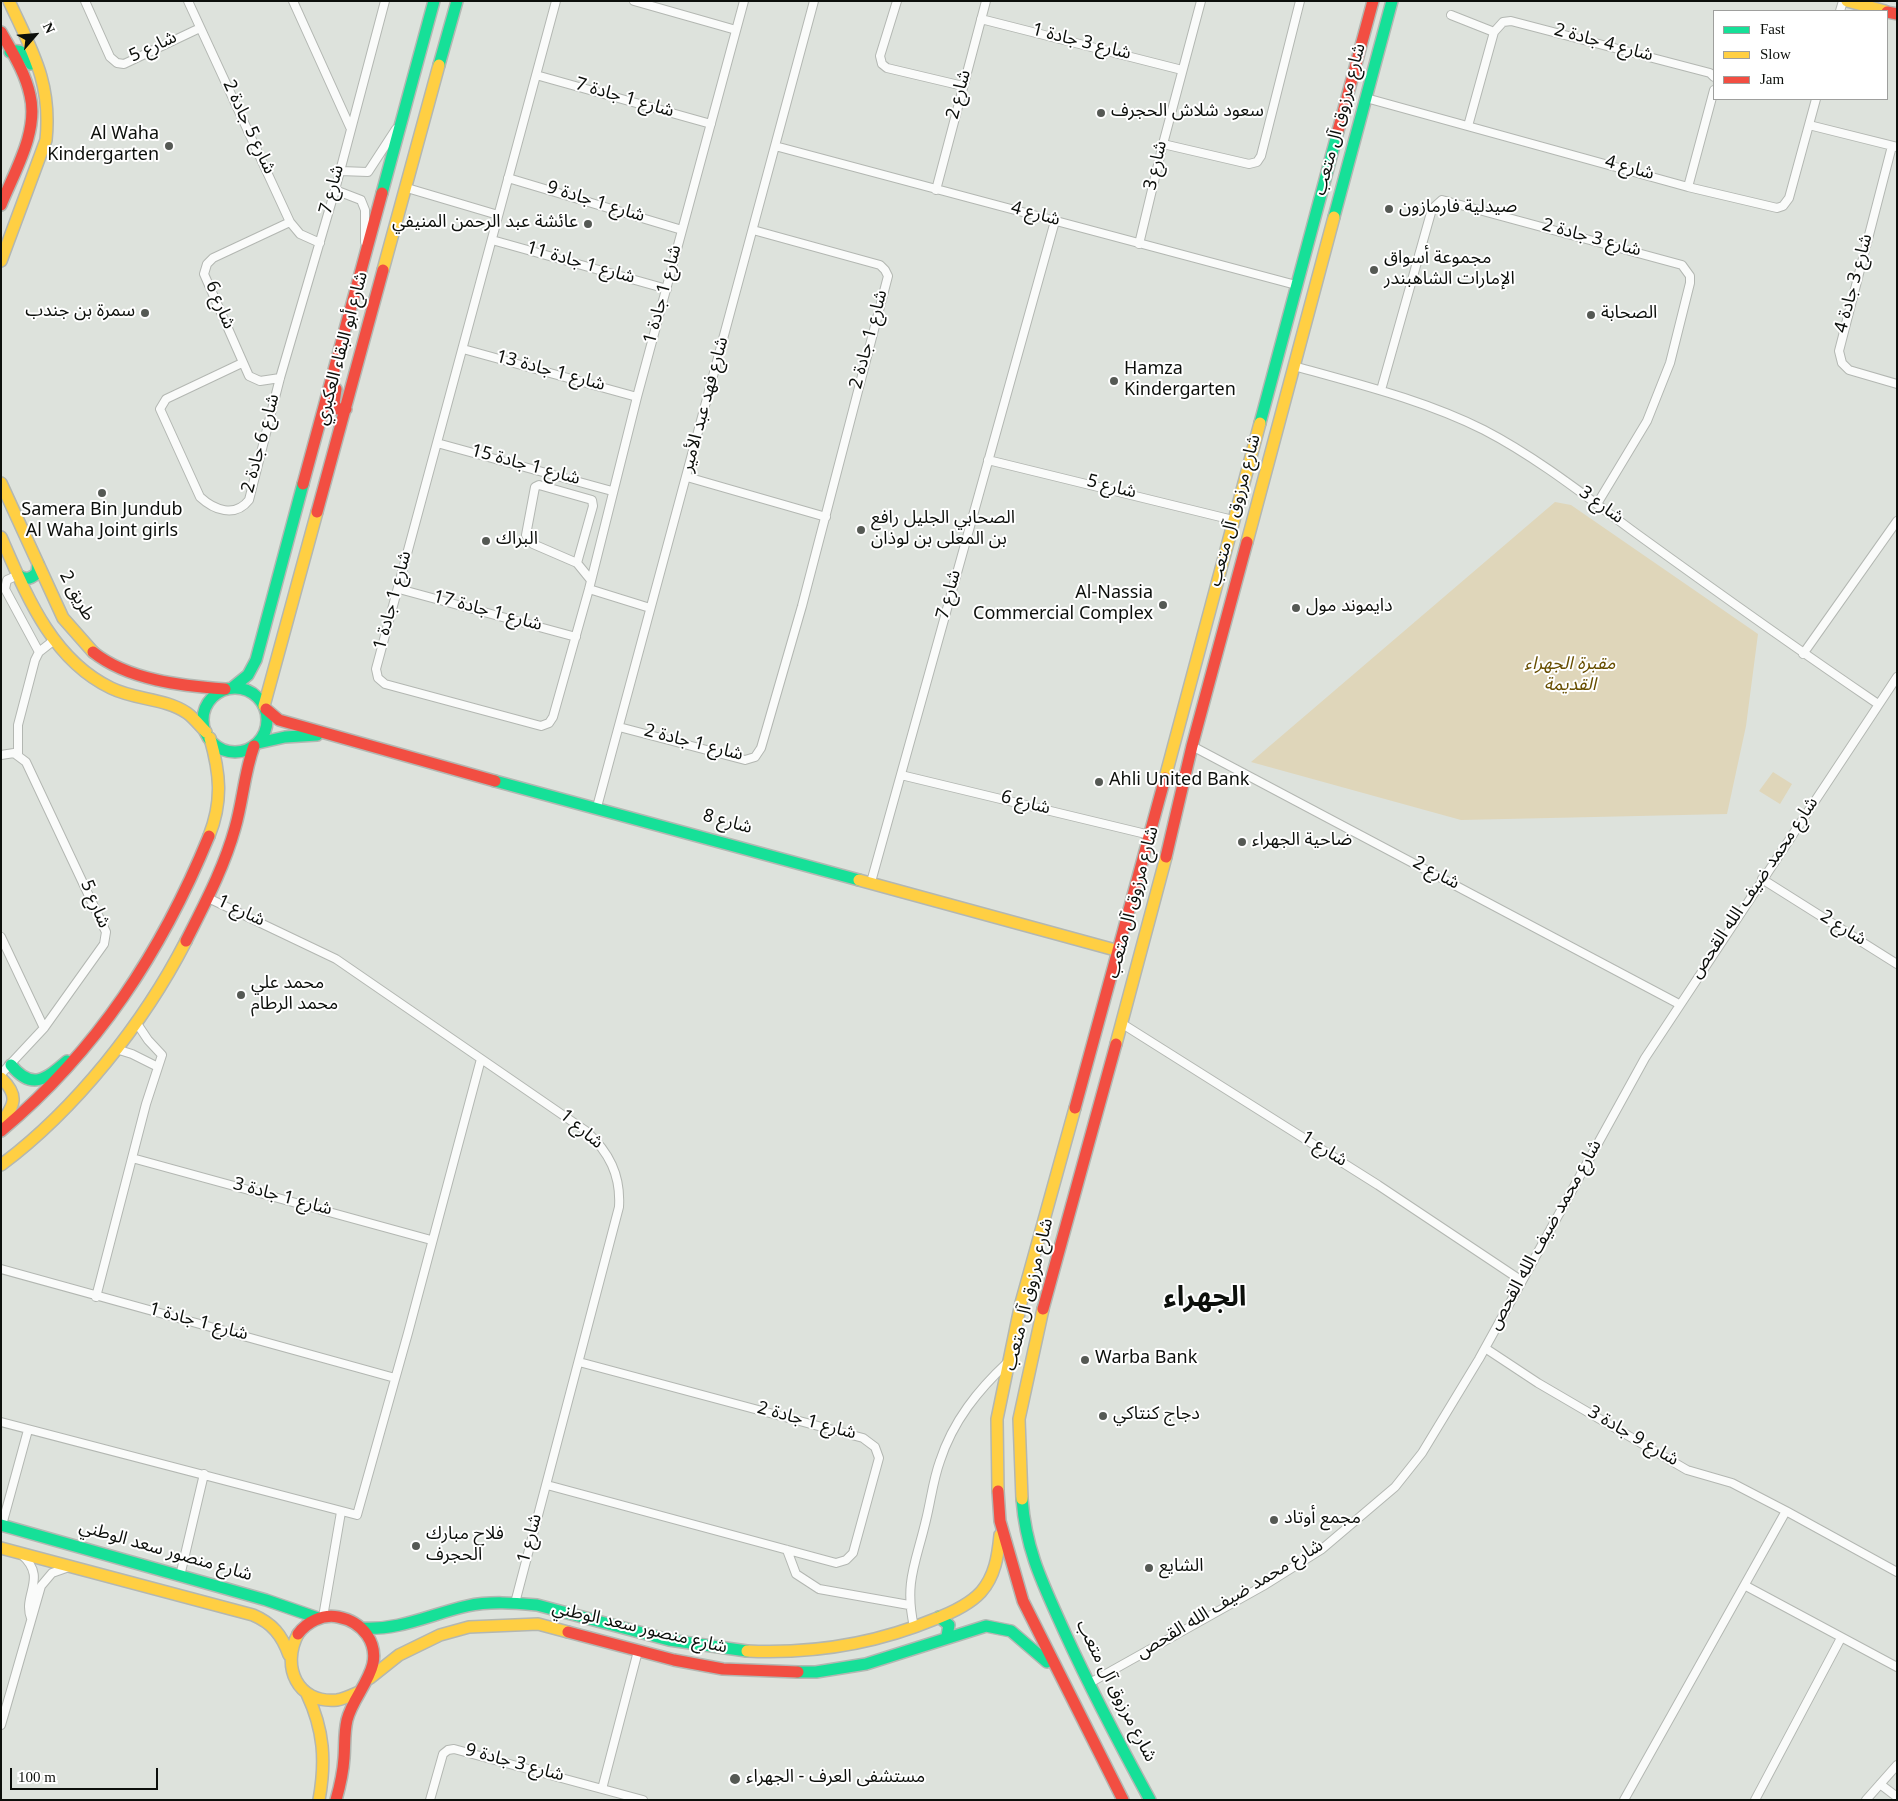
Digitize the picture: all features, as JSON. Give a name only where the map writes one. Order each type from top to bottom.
[{"type":"main road","points":[[1,261],[5,244],[46,140],[49,121],[49,102],[44,77],[9,1]]},
{"type":"main road","name":"شارع أبو البقاء العكبري","points":[[229,688],[248,675],[256,660],[434,1]]},
{"type":"main road","points":[[450,1],[447,10],[450,26]]},
{"type":"main road","name":"شارع أبو البقاء العكبري","points":[[265,708],[457,1]]},
{"type":"main road","name":"شارع مرزوق آل متعب","points":[[1123,1800],[1062,1684],[1023,1601],[1010,1562],[1000,1521],[996,1464],[997,1419],[1020,1303],[1119,951],[1373,1]]},
{"type":"main road","name":"شارع مرزوق آل متعب","points":[[1150,1800],[1088,1684],[1048,1600],[1029,1548],[1024,1522],[1019,1460],[1019,1419],[1045,1302],[1152,915],[1192,746],[1392,1]]},
{"type":"main road","points":[[1847,1],[1879,10]]},
{"type":"main road","points":[[1,32],[27,88],[32,106],[27,133],[1,205]]},
{"type":"main road","points":[[10,52],[18,49],[22,50],[34,70],[44,77]]},
{"type":"main road","points":[[1312,226],[1317,233],[1330,234]]},
{"type":"main road","points":[[1304,257],[1312,254],[1320,258],[1322,263]]},
{"type":"main road","points":[[346,409],[337,409],[334,403],[334,395],[355,316],[355,297]]},
{"type":"main road","name":"طريق 2","points":[[1,483],[63,618],[73,633],[96,655],[112,665],[185,686],[229,688]]},
{"type":"main road","points":[[1,537],[53,641],[68,658],[90,676],[110,688],[189,714],[219,748],[239,752],[256,744]]},
{"type":"main road","points":[[18,574],[21,578],[30,578],[37,573],[38,564]]},
{"type":"main road","points":[[1207,617],[1216,626],[1225,624]]},
{"type":"main road","points":[[1199,646],[1212,646],[1217,653]]},
{"type":"main road","points":[[1,1131],[54,1084],[92,1040],[115,1012],[160,938],[205,845],[219,806],[221,785],[204,714],[206,705],[212,698],[229,688],[249,690],[256,695],[265,708],[267,727],[248,759],[237,821],[208,898],[180,955],[116,1049],[47,1125],[1,1165]]},
{"type":"main road","name":"شارع 8","points":[[265,708],[280,720],[324,734],[1119,951]]},
{"type":"main road","name":"شارع 8","points":[[256,744],[285,737],[324,734]]},
{"type":"main road","points":[[11,1064],[20,1076],[30,1081],[40,1080],[48,1076],[92,1040]]},
{"type":"main road","points":[[1,1078],[11,1088],[15,1102],[14,1107],[1,1124]]},
{"type":"main road","name":"شارع منصور سعد الوطني","points":[[362,1628],[388,1630],[461,1608],[515,1603],[537,1605],[666,1639],[714,1648],[764,1653],[809,1652],[856,1644],[914,1627],[964,1606],[989,1584],[996,1570],[999,1556],[1000,1521]]},
{"type":"main road","name":"شارع منصور سعد الوطني","points":[[1,1525],[266,1600],[321,1618]]},
{"type":"main road","name":"شارع منصور سعد الوطني","points":[[1,1548],[264,1619],[279,1631],[289,1656]]},
{"type":"main road","points":[[319,1800],[325,1775],[326,1750],[323,1730],[307,1694],[294,1677],[289,1656],[298,1632],[307,1624],[321,1618],[344,1618],[362,1628],[370,1639],[374,1652],[374,1665],[370,1678],[359,1692],[344,1730],[344,1763],[336,1800]]},
{"type":"main road","points":[[939,1618],[948,1622],[950,1627],[947,1636]]},
{"type":"main road","name":"شارع منصور سعد الوطني","points":[[370,1678],[412,1648],[440,1635],[469,1627],[490,1625],[538,1624],[638,1651],[723,1669],[816,1672],[866,1664],[947,1636],[986,1626],[1011,1631],[1045,1659],[1062,1684]]},
{"type":"main road","points":[[307,1694],[320,1700],[333,1702],[347,1699],[359,1692]]},
{"type":"street","name":"شارع 5","points":[[85,1],[110,57],[120,64],[200,28]]},
{"type":"street","name":"شارع 5 جادة 2","points":[[188,1],[290,222],[300,234],[320,243]]},
{"type":"street","points":[[293,1],[350,128]]},
{"type":"street","name":"شارع 7","points":[[280,378],[335,190],[385,1]]},
{"type":"street","name":"شارع 1 جادة 1","points":[[556,1],[376,669],[378,678],[385,684],[541,726],[545,726],[553,717],[576,637],[612,491],[744,1]]},
{"type":"street","name":"شارع فهد عبد الأمير","points":[[597,808],[814,1]]},
{"type":"street","points":[[897,1],[880,56],[882,64],[887,68],[963,86]]},
{"type":"street","name":"شارع 2","points":[[936,190],[986,1]]},
{"type":"street","name":"شارع 3","points":[[1139,244],[1162,144],[1201,1]]},
{"type":"street","points":[[1162,144],[1249,164],[1257,162],[1261,156],[1300,1]]},
{"type":"street","points":[[636,2],[736,30]]},
{"type":"street","points":[[1451,15],[1494,32],[1468,126]]},
{"type":"street","name":"شارع 3 جادة 1","points":[[981,19],[1182,70]]},
{"type":"street","name":"شارع 4 جادة 2","points":[[1494,32],[1498,25],[1511,21],[1710,73],[1713,76]]},
{"type":"street","name":"شارع 1 جادة 7","points":[[536,75],[711,124]]},
{"type":"street","points":[[1688,186],[1713,94]]},
{"type":"street","name":"شارع 4","points":[[1366,98],[1688,186],[1777,208],[1783,206],[1789,198],[1816,100]]},
{"type":"street","points":[[340,171],[368,172],[401,120]]},
{"type":"street","name":"شارع 3 جادة 4","points":[[1809,125],[1894,147],[1839,351],[1842,363],[1849,370],[1897,384]]},
{"type":"street","name":"شارع 4","points":[[775,146],[1296,285]]},
{"type":"street","name":"شارع 1 جادة 9","points":[[508,178],[682,230]]},
{"type":"street","points":[[407,188],[498,215]]},
{"type":"street","points":[[335,190],[361,200],[365,210],[366,248]]},
{"type":"street","name":"شارع 3 جادة 2","points":[[1381,390],[1432,208],[1438,201],[1447,200],[1682,265],[1690,276],[1690,283],[1664,379],[1647,422],[1596,504]]},
{"type":"street","name":"شارع 7","points":[[871,882],[1055,221]]},
{"type":"street","name":"شارع 6","points":[[280,378],[254,380],[249,376],[205,280],[205,270],[213,258],[290,222]]},
{"type":"street","name":"شارع 1 جادة 2","points":[[619,727],[745,760],[756,757],[761,748],[826,517],[887,273],[880,265],[753,230]]},
{"type":"street","name":"شارع 1 جادة 11","points":[[492,240],[667,289]]},
{"type":"street","name":"شارع 1 جادة 13","points":[[463,349],[637,397]]},
{"type":"street","name":"شارع 6 جادة 2","points":[[242,363],[166,399],[160,409],[195,489],[206,502],[219,509],[237,510],[249,500],[280,378]]},
{"type":"street","name":"شارع 3","points":[[1294,366],[1381,390],[1434,408],[1486,431],[1535,461],[1803,654],[1878,704]]},
{"type":"street","name":"شارع 1 جادة 15","points":[[437,443],[612,491]]},
{"type":"street","name":"شارع 5","points":[[988,460],[1233,520]]},
{"type":"street","points":[[687,477],[826,517]]},
{"type":"street","points":[[577,563],[593,506],[592,500],[539,485],[535,487],[526,535],[532,544],[577,563],[590,579]]},
{"type":"street","points":[[1803,654],[1897,521]]},
{"type":"street","points":[[18,574],[7,580],[4,589],[39,652]]},
{"type":"street","name":"شارع 1 جادة 17","points":[[399,589],[576,637]]},
{"type":"street","points":[[589,589],[650,608]]},
{"type":"street","points":[[1,755],[8,753],[18,754],[18,725],[39,652],[53,641]]},
{"type":"street","name":"شارع محمد ضيف الله القحص","points":[[1088,1684],[1271,1581],[1322,1550],[1395,1487],[1422,1453],[1485,1348],[1645,1058],[1897,677]]},
{"type":"street","name":"شارع 2","points":[[1192,746],[1679,1004]]},
{"type":"street","name":"شارع 5","points":[[1,1074],[44,1028],[104,944],[106,932],[26,762],[18,754]]},
{"type":"street","name":"شارع 6","points":[[901,775],[1150,835]]},
{"type":"street","name":"شارع 2","points":[[1762,880],[1897,964]]},
{"type":"street","name":"شارع 1","points":[[208,898],[336,959],[586,1131],[605,1150],[615,1170],[620,1193],[619,1206],[515,1603]]},
{"type":"street","points":[[1,937],[44,1028]]},
{"type":"street","points":[[96,1297],[132,1158],[162,1055],[136,1022]]},
{"type":"street","name":"شارع 1","points":[[1121,1023],[1378,1186],[1522,1281]]},
{"type":"street","points":[[116,1049],[132,1054],[158,1067]]},
{"type":"street","points":[[1,1422],[204,1474],[341,1512],[358,1514],[481,1059]]},
{"type":"street","name":"شارع 1 جادة 3","points":[[132,1158],[431,1240]]},
{"type":"street","name":"شارع 1 جادة 1","points":[[1,1269],[96,1297],[395,1378]]},
{"type":"street","name":"شارع 9 جادة 3","points":[[1485,1348],[1538,1383],[1687,1470],[1732,1483],[1897,1572]]},
{"type":"street","name":"شارع 1 جادة 2","points":[[547,1485],[831,1563],[846,1560],[853,1553],[879,1458],[872,1443],[863,1438],[579,1362]]},
{"type":"street","points":[[914,1627],[909,1605],[910,1578],[940,1460],[954,1427],[970,1403],[984,1385],[1008,1362]]},
{"type":"street","points":[[1,1525],[28,1430]]},
{"type":"street","points":[[180,1576],[204,1474]]},
{"type":"street","points":[[1624,1800],[1746,1586],[1786,1511]]},
{"type":"street","points":[[321,1618],[341,1512]]},
{"type":"street","points":[[787,1550],[796,1574],[819,1589],[909,1605]]},
{"type":"street","points":[[18,1552],[28,1560],[34,1575],[29,1609],[31,1618]]},
{"type":"street","points":[[1,1725],[31,1618],[35,1611],[44,1580],[52,1573],[72,1566]]},
{"type":"street","points":[[1746,1586],[1897,1666]]},
{"type":"street","points":[[1755,1800],[1841,1638]]},
{"type":"street","points":[[602,1789],[638,1651]]},
{"type":"street","name":"شارع 3 جادة 9","points":[[430,1800],[443,1754],[448,1750],[454,1749],[643,1800]]},
{"type":"street","points":[[1866,1800],[1897,1765]]},
{"type":"street","points":[[1880,1784],[1897,1798]]},
{"type":"green space","name":"مقبرة الجهراء القديمة","points":[[1555,502],[1571,505],[1758,634],[1746,726],[1727,814],[1461,820],[1251,762]]},
{"type":"green space","points":[[1773,772],[1792,784],[1780,804],[1759,791]]},
{"type":"traffic: fast","points":[[382,193],[434,1]]},
{"type":"traffic: fast","points":[[439,65],[457,1]]},
{"type":"traffic: fast","points":[[1334,217],[1392,1]]},
{"type":"traffic: fast","points":[[10,52],[20,51],[31,64]]},
{"type":"traffic: fast","points":[[1260,423],[1338,131]]},
{"type":"traffic: fast","points":[[232,688],[248,675],[256,660],[303,484]]},
{"type":"traffic: fast","points":[[18,575],[26,578],[32,577],[37,573],[38,564]]},
{"type":"traffic: fast","points":[[235,688],[247,690],[258,697],[265,708],[267,720],[265,732],[258,743],[247,750],[235,752],[223,750],[212,743],[205,732],[203,720],[205,708],[212,697],[223,690],[235,688]]},
{"type":"traffic: fast","points":[[258,743],[285,737],[317,735]]},
{"type":"traffic: fast","points":[[495,781],[859,880]]},
{"type":"traffic: fast","points":[[11,1065],[26,1078],[39,1080],[52,1073],[67,1061]]},
{"type":"traffic: fast","points":[[1022,1499],[1027,1536],[1043,1584],[1085,1675],[1150,1800]]},
{"type":"traffic: fast","points":[[1,1525],[266,1600],[318,1618]]},
{"type":"traffic: fast","points":[[361,1628],[389,1627],[476,1604],[537,1605],[669,1640],[747,1651]]},
{"type":"traffic: fast","points":[[939,1617],[949,1625],[947,1636]]},
{"type":"traffic: fast","points":[[798,1672],[816,1672],[866,1664],[986,1626],[1011,1631],[1047,1662]]},
{"type":"traffic: slow","points":[[1,261],[46,140],[47,120],[46,101],[38,68],[9,1]]},
{"type":"traffic: slow","points":[[1847,1],[1881,10]]},
{"type":"traffic: slow","points":[[383,270],[439,65]]},
{"type":"traffic: slow","points":[[1247,542],[1334,217]]},
{"type":"traffic: slow","points":[[1165,778],[1260,423]]},
{"type":"traffic: slow","points":[[1,483],[63,618],[93,652]]},
{"type":"traffic: slow","points":[[264,706],[317,512]]},
{"type":"traffic: slow","points":[[1,537],[20,581],[43,623],[56,643],[72,660],[90,676],[111,688],[178,708],[190,715],[206,732]]},
{"type":"traffic: slow","points":[[209,836],[218,799],[218,775],[210,738]]},
{"type":"traffic: slow","points":[[1116,1044],[1166,857]]},
{"type":"traffic: slow","points":[[859,880],[1119,951]]},
{"type":"traffic: slow","points":[[1,1165],[55,1118],[106,1063],[150,1003],[186,941]]},
{"type":"traffic: slow","points":[[1,1078],[13,1095],[12,1106],[1,1124]]},
{"type":"traffic: slow","points":[[998,1491],[997,1419],[1021,1303],[1075,1108]]},
{"type":"traffic: slow","points":[[1022,1499],[1019,1419],[1043,1309]]},
{"type":"traffic: slow","points":[[747,1651],[795,1651],[842,1646],[912,1628],[947,1614],[971,1601],[986,1586],[995,1565],[1000,1535]]},
{"type":"traffic: slow","points":[[1,1548],[253,1615],[276,1630],[289,1655]]},
{"type":"traffic: slow","points":[[370,1678],[399,1655],[440,1635],[469,1627],[538,1624],[568,1632]]},
{"type":"traffic: slow","points":[[298,1634],[293,1646],[292,1670],[296,1680],[303,1689],[312,1696],[323,1700],[337,1700],[359,1692]]},
{"type":"traffic: slow","points":[[307,1694],[317,1720],[322,1746],[323,1759],[319,1800]]},
{"type":"traffic: jam","points":[[1338,131],[1373,1]]},
{"type":"traffic: jam","points":[[1888,12],[1897,14]]},
{"type":"traffic: jam","points":[[1,32],[25,78],[32,109],[31,123],[24,152],[1,205]]},
{"type":"traffic: jam","points":[[303,484],[382,193]]},
{"type":"traffic: jam","points":[[317,512],[383,270]]},
{"type":"traffic: jam","points":[[336,389],[334,403],[337,409],[346,409]]},
{"type":"traffic: jam","points":[[1166,857],[1192,746],[1247,542]]},
{"type":"traffic: jam","points":[[93,652],[107,662],[122,669],[156,680],[225,689]]},
{"type":"traffic: jam","points":[[266,709],[279,720],[495,781]]},
{"type":"traffic: jam","points":[[186,941],[213,886],[230,843],[238,818],[248,766],[254,746]]},
{"type":"traffic: jam","points":[[1075,1108],[1165,778]]},
{"type":"traffic: jam","points":[[1,1131],[36,1100],[67,1067],[97,1033],[123,997],[148,959],[170,919],[191,878],[209,836]]},
{"type":"traffic: jam","points":[[1043,1309],[1116,1044]]},
{"type":"traffic: jam","points":[[998,1491],[1000,1521],[1023,1601],[1123,1800]]},
{"type":"traffic: jam","points":[[298,1634],[315,1620],[332,1616],[346,1619],[358,1625],[367,1635],[372,1646],[374,1657],[372,1668],[347,1720],[343,1769],[336,1800]]},
{"type":"traffic: jam","points":[[568,1632],[674,1660],[723,1669],[798,1672]]},
{"type":"place","name":"سعود شلاش الحجرف","points":[[1101,113]]},
{"type":"place","name":"Al Waha Kindergarten","points":[[169,146]]},
{"type":"place","name":"صيدلية فارمازون","points":[[1389,209]]},
{"type":"place","name":"عائشة عبد الرحمن المنيفي","points":[[588,224]]},
{"type":"place","name":"مجموعة أسواق الإمارات الشاهبندر","points":[[1374,270]]},
{"type":"place","name":"سمرة بن جندب","points":[[145,313]]},
{"type":"place","name":"الصحابة","points":[[1591,315]]},
{"type":"place","name":"Hamza Kindergarten","points":[[1114,381]]},
{"type":"place","name":"Samera Bin Jundub Al Waha Joint girls","points":[[102,493]]},
{"type":"place","name":"الصحابي الجليل رافع بن المعلى بن لوذان","points":[[861,530]]},
{"type":"place","name":"البراك","points":[[486,541]]},
{"type":"place","name":"Al-Nassia Commercial Complex","points":[[1163,605]]},
{"type":"place","name":"دايموند مول","points":[[1296,608]]},
{"type":"place","name":"Ahli United Bank","points":[[1099,782]]},
{"type":"place","name":"ضاحية الجهراء","points":[[1242,842]]},
{"type":"place","name":"محمد علي محمد الرطام","points":[[241,995]]},
{"type":"place","name":"Warba Bank","points":[[1085,1360]]},
{"type":"place","name":"دجاج كنتاكي","points":[[1103,1416]]},
{"type":"place","name":"مجمع أوتاد","points":[[1274,1520]]},
{"type":"place","name":"فلاح مبارك الحجرف","points":[[416,1546]]},
{"type":"place","name":"الشايع","points":[[1149,1568]]},
{"type":"place","name":"مستشفى العرف - الجهراء","points":[[735,1779]]},
{"type":"district","name":"الجهراء","points":[[1205,1302]]}]
